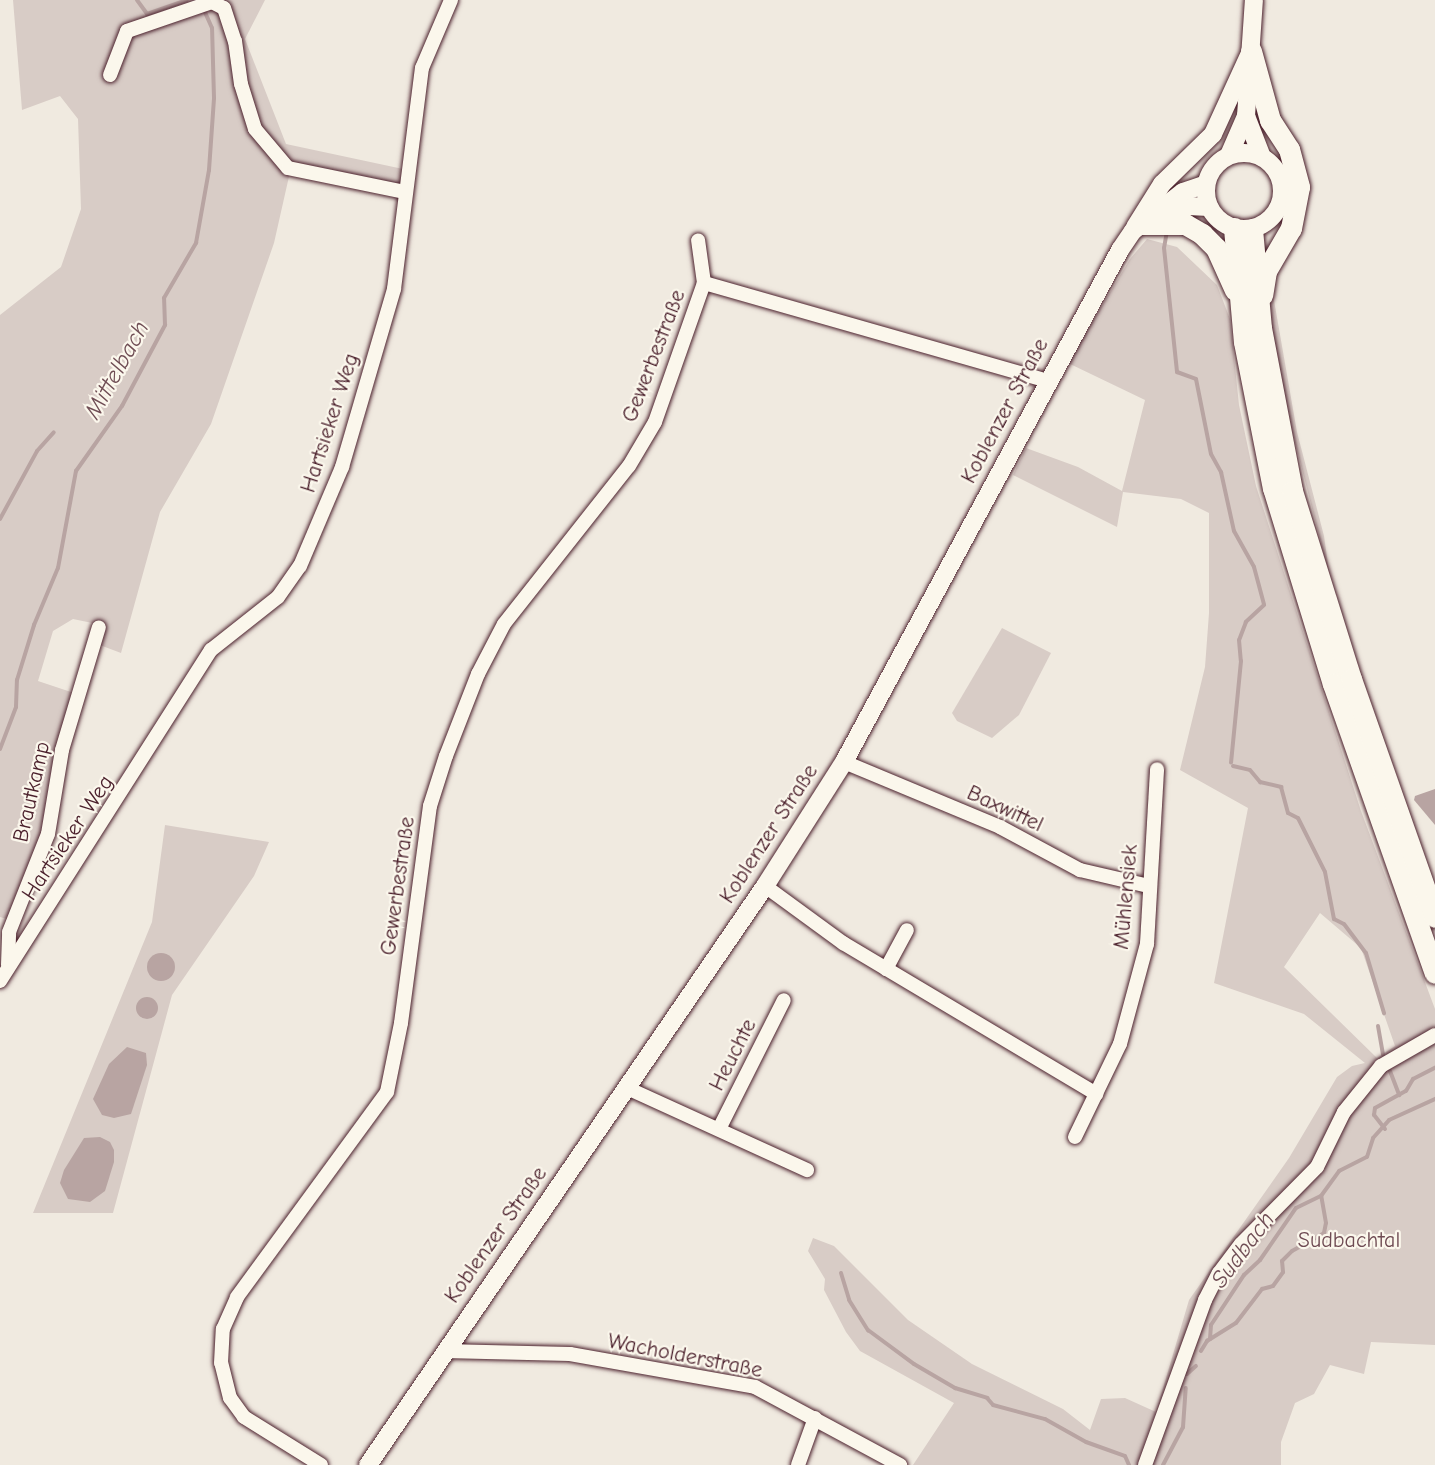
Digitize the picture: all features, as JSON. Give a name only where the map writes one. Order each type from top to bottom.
[{"type":"highway","points":[[1251,51],[1267,110],[1289,149],[1299,187],[1291,228],[1266,271],[1261,328]]},
{"type":"highway","points":[[1138,227],[1185,224],[1202,234],[1216,248],[1240,302]]},
{"type":"highway","points":[[1243,229],[1275,416],[1318,579],[1435,917]]},
{"type":"highway","points":[[1243,229],[1240,302],[1255,407],[1300,584],[1435,973]]},
{"type":"main road","name":"Koblenzer Straße","points":[[368,1465],[765,886],[844,762],[1047,381],[1138,227],[1183,192],[1206,183],[1214,166],[1230,155],[1246,116],[1254,0]]},
{"type":"main road","points":[[1138,227],[1155,193],[1213,134],[1251,51]]},
{"type":"main road","name":"Koblenzer Straße","points":[[1243,229],[1277,211],[1283,191],[1277,171],[1262,157],[1246,116]]},
{"type":"main road","points":[[1230,155],[1240,153],[1262,157]]},
{"type":"main road","points":[[1206,183],[1209,207],[1224,224],[1243,229]]},
{"type":"main road","points":[[1167,205],[1209,207]]},
{"type":"street","name":"Hartsieker Weg","points":[[0,981],[8,965],[113,810],[212,650],[278,597],[300,566],[342,467],[393,289],[422,68],[451,0]]},
{"type":"street","points":[[110,75],[127,31],[196,5],[212,2],[224,8],[235,41],[241,84],[255,129],[288,168],[405,192]]},
{"type":"street","name":"Gewerbestraße","points":[[321,1465],[244,1418],[230,1398],[220,1363],[223,1329],[237,1297],[387,1092],[401,1023],[430,806],[478,674],[504,624],[629,466],[655,422],[704,283],[698,240]]},
{"type":"street","name":"Gewerbestraße","points":[[704,283],[1047,381]]},
{"type":"street","name":"Brautkamp","points":[[8,965],[9,932],[48,834],[63,750],[99,627]]},
{"type":"street","name":"Baxwittel","points":[[844,762],[1000,827],[1080,870],[1149,886]]},
{"type":"street","name":"Mühlensiek","points":[[1075,1137],[1120,1044],[1147,944],[1157,769]]},
{"type":"street","points":[[765,886],[843,943],[1096,1094]]},
{"type":"street","points":[[886,969],[907,930]]},
{"type":"street","name":"Heuchte","points":[[719,1129],[784,1000]]},
{"type":"street","points":[[1146,1465],[1205,1300],[1219,1273],[1241,1244],[1317,1167],[1344,1112],[1381,1066],[1431,1037]]},
{"type":"street","points":[[627,1088],[807,1170]]},
{"type":"street","name":"Wacholderstraße","points":[[444,1351],[570,1354],[755,1387],[900,1465]]},
{"type":"street","points":[[798,1465],[815,1418]]},
{"type":"green space","points":[[13,0],[265,0],[245,39],[286,144],[403,169],[401,188],[290,172],[274,243],[211,424],[160,512],[121,653],[97,644],[102,625],[73,619],[53,631],[38,681],[74,693],[43,835],[11,920],[0,917],[0,315],[61,267],[81,209],[78,119],[60,96],[22,110]]},
{"type":"green space","name":"Sudbachtal","points":[[1147,239],[1177,247],[1217,285],[1230,319],[1239,405],[1256,486],[1361,811],[1435,1009],[1435,1345],[1371,1342],[1364,1374],[1330,1365],[1314,1394],[1295,1403],[1281,1442],[1281,1465],[913,1465],[954,1403],[860,1351],[846,1332],[824,1290],[825,1279],[808,1251],[813,1238],[834,1246],[908,1320],[972,1364],[1063,1409],[1090,1430],[1101,1399],[1125,1398],[1156,1412],[1189,1300],[1289,1158],[1337,1077],[1352,1066],[1365,1063],[1304,1014],[1214,983],[1248,808],[1180,770],[1205,667],[1209,613],[1209,513],[1181,499],[1123,492],[1117,527],[1013,475],[1026,448],[1078,467],[1122,491],[1145,400],[1068,363],[1130,259]],"holes":[[[1320,913],[1361,948],[1395,1046],[1377,1058],[1284,967]]]},
{"type":"green space","points":[[1271,283],[1297,432],[1324,536],[1330,578],[1285,403],[1266,293]]},
{"type":"green space","points":[[1002,628],[1051,653],[1019,715],[992,738],[957,721],[952,713]]},
{"type":"green space","points":[[165,825],[269,842],[254,876],[172,995],[113,1213],[33,1213],[152,922]]},
{"type":"shaded area","points":[[1435,789],[1435,825],[1414,800],[1415,796]]},
{"type":"shaded area","points":[[161,953],[171,957],[175,967],[171,977],[161,981],[151,977],[147,967],[151,957]]},
{"type":"shaded area","points":[[143,997],[151,997],[158,1004],[158,1012],[151,1019],[143,1019],[136,1012],[136,1004]]},
{"type":"shaded area","points":[[127,1047],[146,1053],[147,1065],[131,1114],[114,1118],[102,1115],[93,1099],[109,1064]]},
{"type":"shaded area","points":[[100,1137],[110,1142],[114,1150],[114,1162],[105,1191],[90,1202],[68,1199],[60,1183],[64,1170],[84,1138]]},
{"type":"waterway","points":[[137,0],[147,14],[187,0]]},
{"type":"waterway","name":"Mittelbach","points":[[0,749],[16,707],[17,680],[34,625],[58,568],[76,471],[122,406],[165,325],[164,298],[196,243],[209,170],[214,98],[212,28],[203,8]]},
{"type":"waterway","points":[[1167,231],[1164,248],[1177,372],[1196,379],[1211,454],[1221,472],[1234,531],[1254,567],[1264,605],[1246,622],[1239,640],[1241,661],[1231,763]]},
{"type":"waterway","points":[[0,519],[37,451],[54,432]]},
{"type":"waterway","points":[[1233,766],[1250,770],[1260,782],[1281,787],[1288,813],[1298,818],[1325,872],[1334,919],[1344,924],[1366,953],[1384,1013]]},
{"type":"waterway","points":[[1378,1026],[1383,1055]]},
{"type":"waterway","name":"Sudbach","points":[[1385,1129],[1374,1115],[1375,1108],[1406,1091],[1413,1079],[1435,1068]]},
{"type":"waterway","points":[[1390,1071],[1399,1095]]},
{"type":"waterway","name":"Sudbach","points":[[1210,1339],[1211,1325],[1244,1275],[1260,1260],[1296,1208],[1321,1196],[1339,1171],[1367,1157],[1373,1138],[1389,1120],[1435,1099]]},
{"type":"waterway","name":"Sudbach","points":[[1201,1351],[1207,1341],[1236,1323],[1262,1289],[1273,1286],[1283,1272],[1282,1261],[1292,1251],[1324,1233],[1326,1223],[1321,1196]]},
{"type":"waterway","points":[[841,1273],[849,1300],[868,1330],[914,1364],[955,1388],[987,1398],[993,1405],[1045,1419],[1086,1442],[1125,1456],[1129,1465]]},
{"type":"waterway","name":"Sudbach","points":[[1187,1374],[1196,1366]]},
{"type":"waterway","name":"Sudbach","points":[[1163,1465],[1183,1427],[1186,1388]]}]
